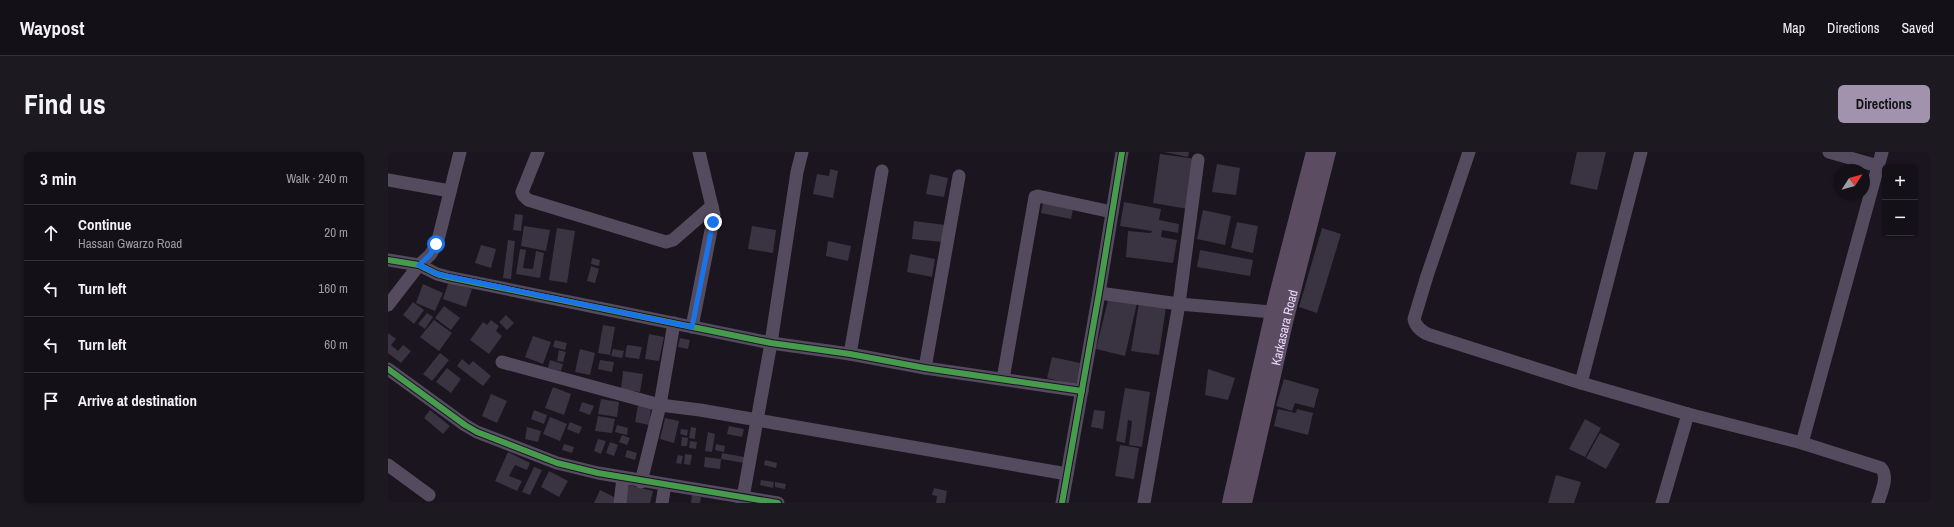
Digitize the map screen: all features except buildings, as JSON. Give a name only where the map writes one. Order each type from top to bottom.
[{"type":"main road","name":"Karkasara Road","points":[[1244,503],[1280,312],[1314,152]]},
{"type":"main road","name":"Karkasara Road","points":[[1230,503],[1280,312],[1328,152]]},
{"type":"street","points":[[388,305],[419,265],[430,255],[436,244],[460,152]]},
{"type":"street","points":[[538,152],[522,192],[528,200],[666,242],[673,240],[712,206]]},
{"type":"street","points":[[692,327],[714,216],[699,152]]},
{"type":"street","points":[[742,500],[771,343],[797,172],[802,152]]},
{"type":"street","points":[[1062,503],[1122,152]]},
{"type":"street","points":[[1469,152],[1414,319],[1415,325],[1423,332],[1581,383],[1688,414],[1802,443],[1881,468],[1884,472],[1885,478],[1878,503]]},
{"type":"street","points":[[1581,383],[1641,152]]},
{"type":"street","points":[[1829,152],[1878,166]]},
{"type":"street","points":[[1802,443],[1882,152]]},
{"type":"street","points":[[1144,503],[1179,304],[1198,160]]},
{"type":"street","points":[[850,354],[882,171]]},
{"type":"street","points":[[925,368],[959,176]]},
{"type":"street","points":[[388,180],[450,191]]},
{"type":"street","points":[[1003,379],[1035,197],[1038,196],[1112,212]]},
{"type":"street","points":[[388,260],[419,265],[437,274],[448,277],[771,343],[850,354],[925,368],[1082,391]]},
{"type":"street","points":[[1099,293],[1179,304],[1280,312]]},
{"type":"street","points":[[641,482],[660,405],[674,323]]},
{"type":"street","points":[[502,362],[660,405],[756,419],[1067,474]]},
{"type":"street","points":[[388,369],[465,425],[477,432],[558,463],[641,482],[665,485],[742,500],[778,503]]},
{"type":"street","points":[[1662,503],[1688,414]]},
{"type":"street","points":[[388,465],[429,495]]},
{"type":"street","points":[[620,503],[623,478]]},
{"type":"street","points":[[662,503],[665,485]]},
{"type":"cycle path","points":[[1062,503],[1122,152]]},
{"type":"cycle path","points":[[388,260],[419,265],[437,274],[448,277],[771,343],[850,354],[925,368],[1082,391]]},
{"type":"cycle path","points":[[388,369],[465,425],[477,432],[557,463],[598,473],[778,503]]},
{"type":"route","points":[[436,244],[430,255],[419,265],[437,274],[692,327],[713,222]]}]
